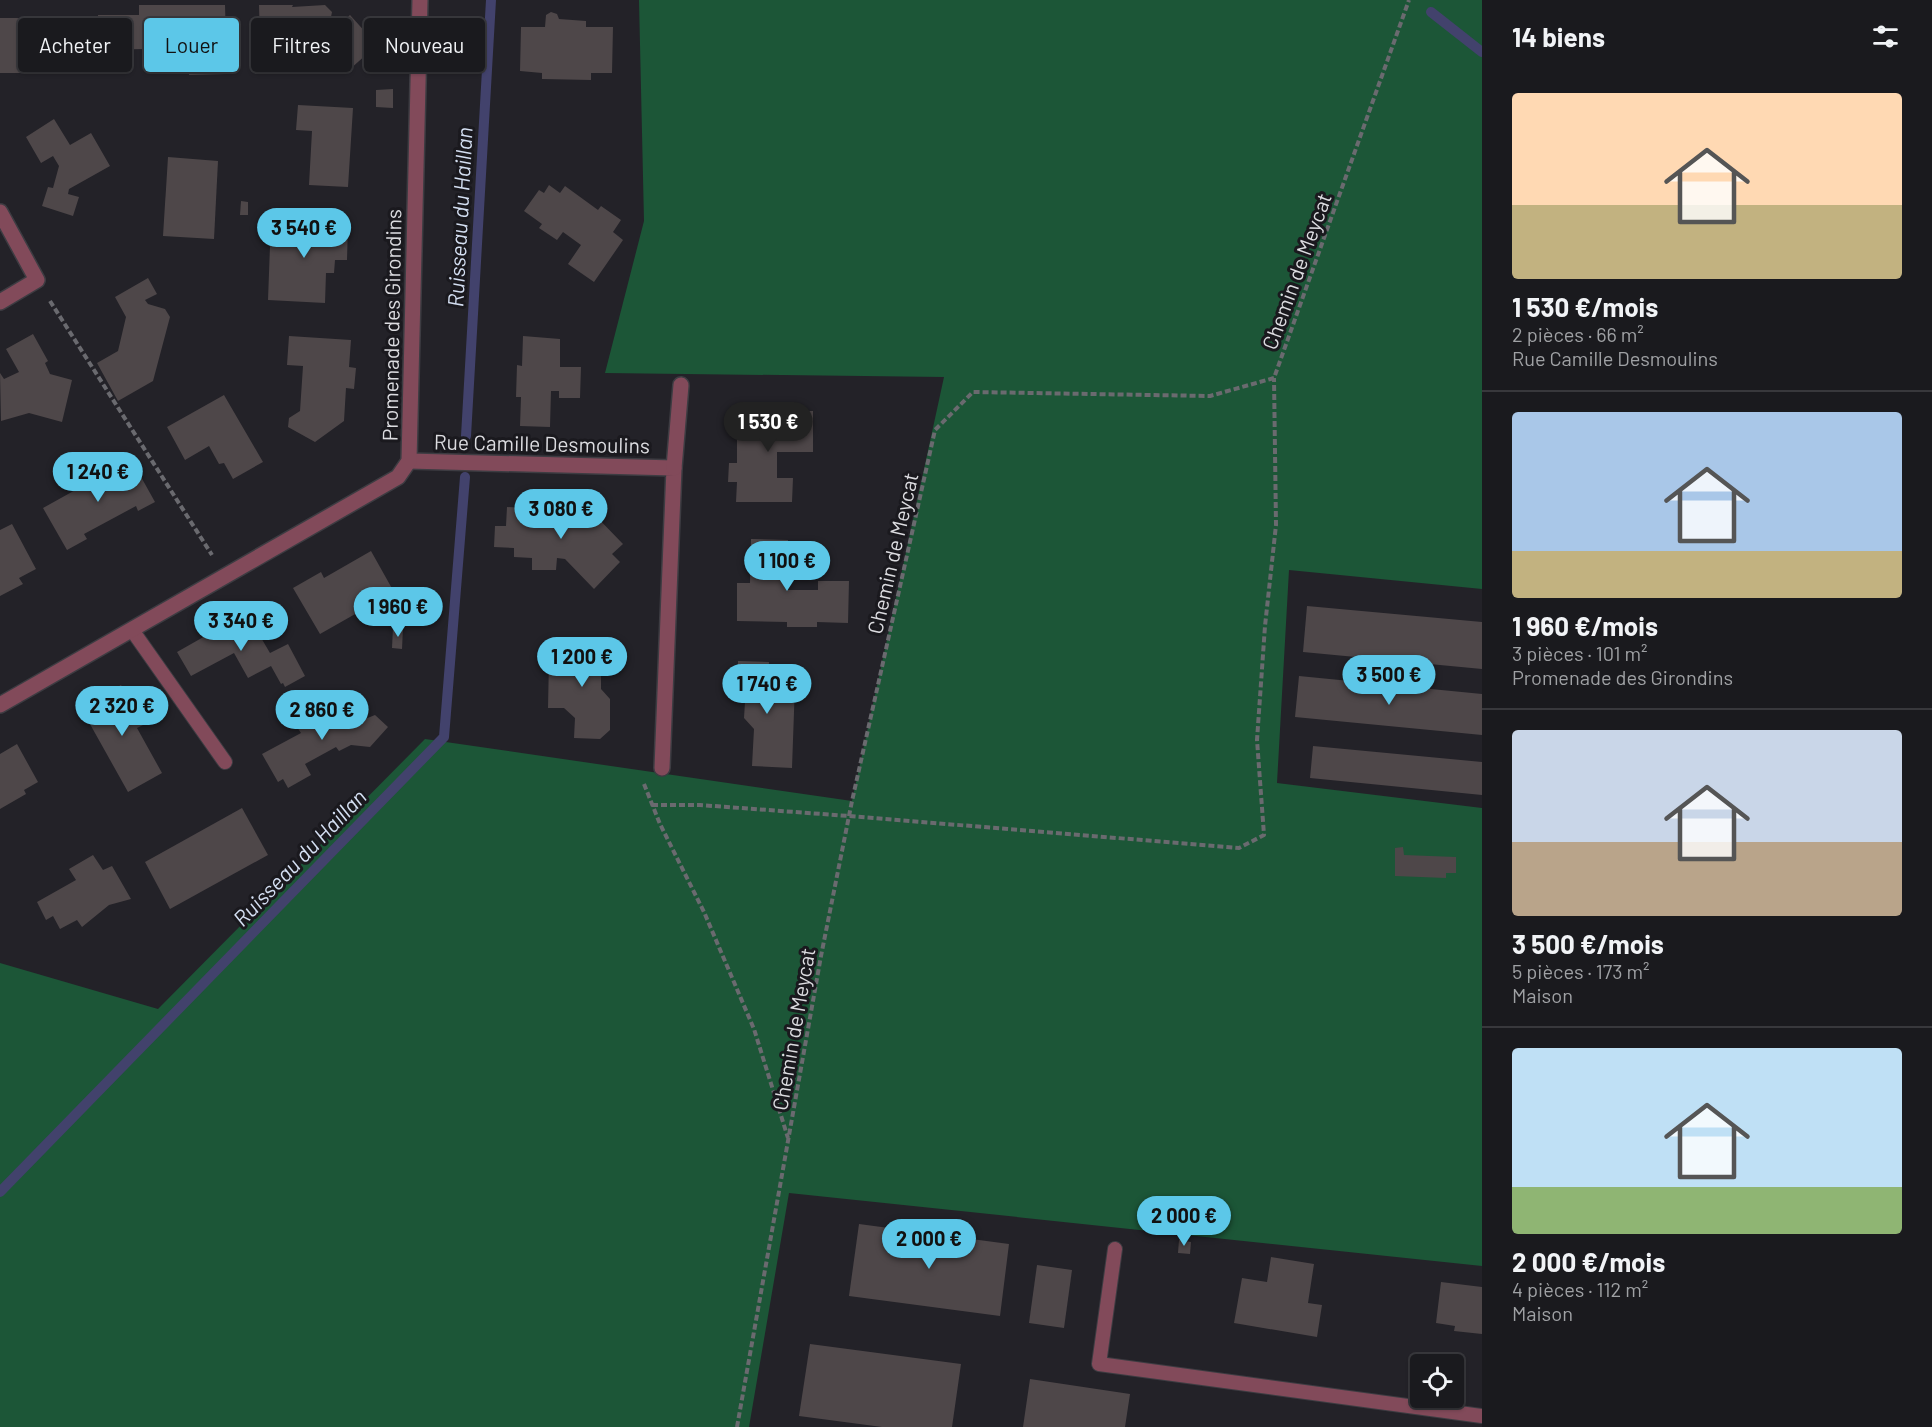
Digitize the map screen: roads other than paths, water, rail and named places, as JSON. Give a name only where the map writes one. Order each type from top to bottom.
[{"type":"street","name":"Promenade des Girondins","points":[[0,705],[398,477],[409,461],[420,0]]},
{"type":"street","points":[[0,212],[37,280],[0,302]]},
{"type":"street","name":"Rue Camille Desmoulins","points":[[662,768],[674,468],[681,385]]},
{"type":"street","name":"Rue Camille Desmoulins","points":[[409,461],[674,468]]},
{"type":"lane","points":[[132,630],[225,762]]},
{"type":"lane","points":[[1115,1249],[1099,1364],[1482,1416]]},
{"type":"waterway","name":"Ruisseau du Haillan","points":[[466,436],[491,0]]},
{"type":"waterway","points":[[1431,12],[1482,52]]},
{"type":"waterway","name":"Ruisseau du Haillan","points":[[0,1192],[444,737],[465,477]]}]
